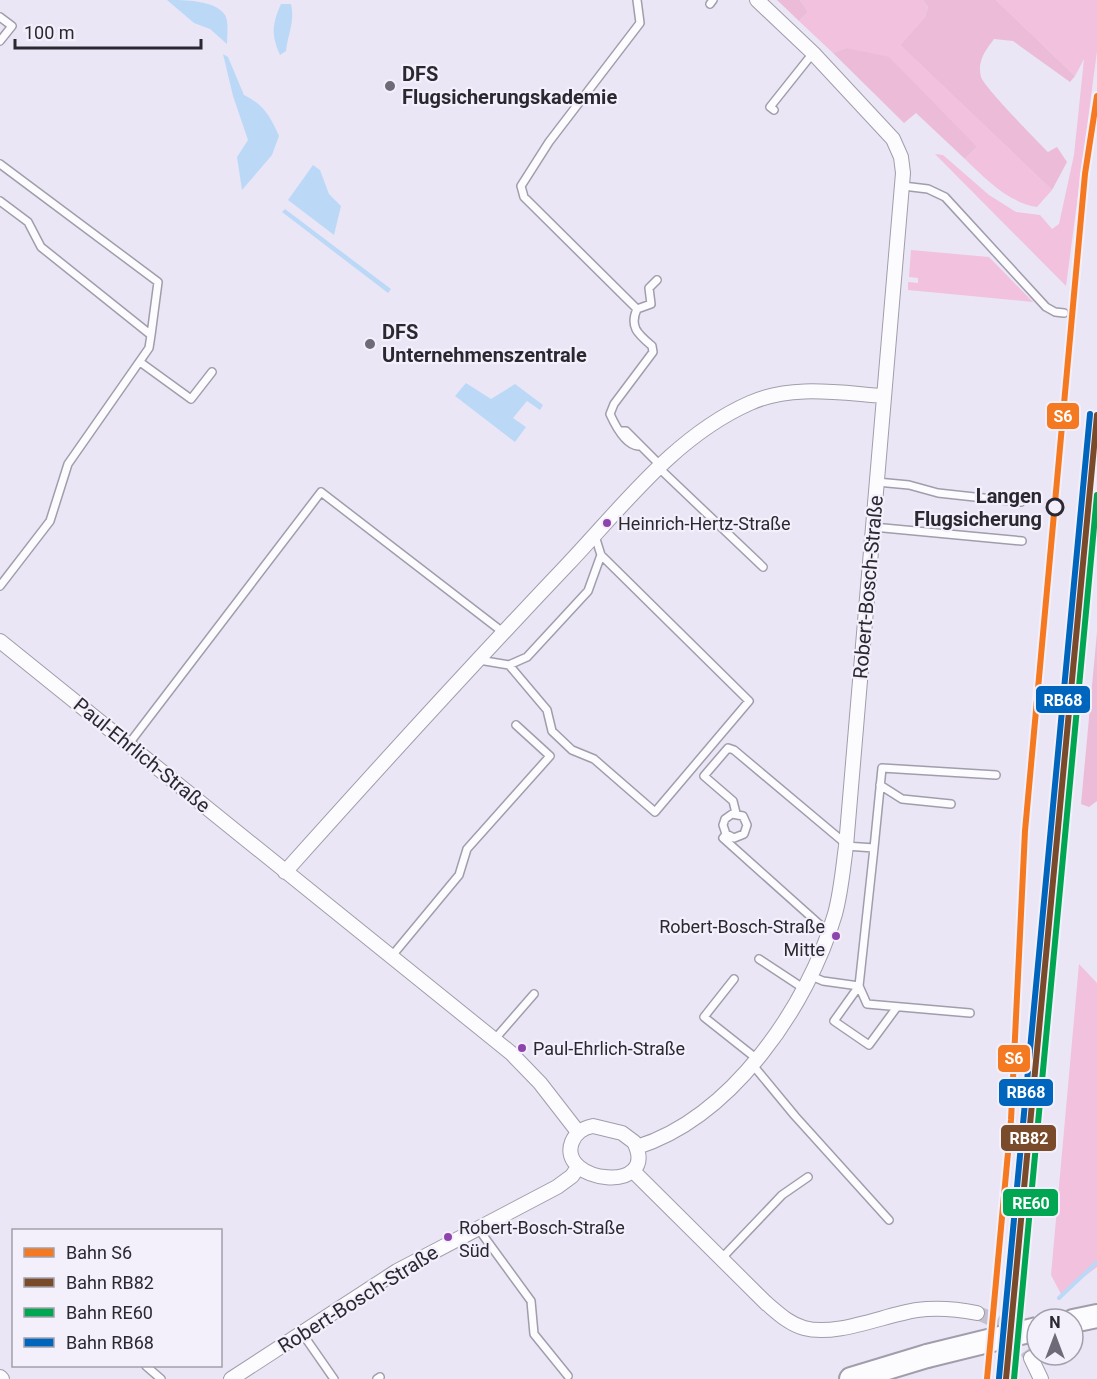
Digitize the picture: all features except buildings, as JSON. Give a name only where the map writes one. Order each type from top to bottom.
[{"type":"main road","points":[[851,1379],[927,1356],[1025,1332]]},
{"type":"street","name":"Robert-Bosch-Straße","points":[[637,1147],[678,1130],[722,1095],[755,1061],[779,1030],[803,988],[828,932],[839,898],[846,845],[903,186],[901,157],[893,139],[813,53],[758,0]]},
{"type":"street","points":[[285,872],[478,660],[660,467],[718,418],[768,396],[806,391],[884,396]]},
{"type":"street","name":"Paul-Ehrlich-Straße","points":[[0,641],[494,1040],[532,1075],[578,1132]]},
{"type":"street","points":[[600,1126],[627,1135],[637,1147],[638,1159],[633,1171],[623,1177],[613,1178],[578,1167],[570,1151],[578,1132],[587,1127],[600,1126]]},
{"type":"street","name":"Robert-Bosch-Straße","points":[[237,1377],[397,1271],[557,1187],[572,1176],[578,1167]]},
{"type":"street","points":[[633,1171],[781,1316],[802,1328],[822,1330],[838,1328],[918,1310],[954,1308],[977,1313]]},
{"type":"lane","points":[[637,0],[640,23],[549,142],[521,186],[524,197],[637,309]]},
{"type":"lane","points":[[0,17],[12,26],[0,41]]},
{"type":"lane","points":[[774,110],[770,107],[813,53]]},
{"type":"lane","points":[[0,164],[158,282],[149,348],[68,464],[50,522],[0,586]]},
{"type":"lane","points":[[903,186],[928,189],[945,197],[1046,307],[1064,313]]},
{"type":"lane","points":[[0,201],[28,222],[41,247],[151,335]]},
{"type":"lane","points":[[637,309],[651,304],[649,288],[657,280]]},
{"type":"lane","points":[[637,309],[633,320],[635,330],[652,346],[653,351],[614,404],[610,414],[622,431],[622,435],[634,445],[639,446],[763,567]]},
{"type":"lane","points":[[140,362],[192,399],[212,372]]},
{"type":"lane","points":[[878,482],[909,485],[938,493],[1021,502]]},
{"type":"lane","points":[[128,745],[321,492],[504,633]]},
{"type":"lane","points":[[873,528],[1022,541]]},
{"type":"lane","points":[[509,665],[546,711],[552,730],[572,750],[594,759],[655,812],[750,701],[601,555],[595,536]]},
{"type":"lane","points":[[478,660],[509,665],[527,657],[588,591],[601,555]]},
{"type":"lane","points":[[391,957],[459,875],[467,849],[550,756],[516,725]]},
{"type":"lane","points":[[735,813],[733,801],[704,776],[728,748],[734,750],[846,845],[874,848]]},
{"type":"lane","points":[[897,1007],[869,1045],[834,1022],[859,986],[882,768],[996,775]]},
{"type":"lane","points":[[880,785],[902,799],[951,804]]},
{"type":"lane","points":[[726,834],[738,838],[747,830],[746,819],[735,813]]},
{"type":"lane","points":[[735,813],[723,822],[726,834],[723,838],[828,932]]},
{"type":"lane","points":[[759,959],[803,988]]},
{"type":"lane","points":[[809,975],[823,981],[859,986]]},
{"type":"lane","points":[[734,979],[704,1017],[755,1061],[795,1116],[890,1220]]},
{"type":"lane","points":[[859,986],[867,1004],[970,1013]]},
{"type":"lane","points":[[494,1040],[534,994]]},
{"type":"lane","points":[[721,1259],[782,1195],[808,1177]]},
{"type":"lane","points":[[477,1227],[531,1301],[534,1334],[568,1376]]},
{"type":"lane","points":[[302,1333],[333,1379]]},
{"type":"lane","points":[[148,1367],[159,1378]]},
{"type":"shaded area","points":[[777,0],[800,0],[808,12],[799,21]]},
{"type":"shaded area","points":[[800,0],[923,0],[928,7],[925,17],[900,45],[1052,190],[1037,207],[1016,200],[998,189],[965,159],[977,147],[846,48],[833,53],[799,21],[808,12]]},
{"type":"shaded area","points":[[923,0],[996,0],[1075,76],[1070,82],[1013,41],[994,39],[981,61],[981,77],[991,92],[1048,152],[1057,147],[1067,162],[1052,190],[900,45],[925,17],[928,7]]},
{"type":"shaded area","points":[[996,0],[1097,0],[1097,51],[1066,286],[935,154],[943,155],[989,195],[1016,212],[1040,215],[1052,229],[1059,224],[1074,155],[1084,59],[1075,76]]},
{"type":"shaded area","points":[[846,48],[889,57],[977,147],[965,159],[916,113],[904,123],[833,53]]},
{"type":"shaded area","points":[[911,250],[989,257],[1033,302],[908,290],[908,282],[918,283],[918,278],[909,277]]},
{"type":"shaded area","points":[[1097,632],[1097,801],[1089,807],[1081,804]]},
{"type":"shaded area","points":[[1079,964],[1097,983],[1097,1267],[1061,1294],[1051,1275]]},
{"type":"water","points":[[167,0],[199,2],[220,10],[227,21],[227,44],[210,29],[194,23]]},
{"type":"water","points":[[281,4],[291,4],[292,17],[286,51],[280,55],[274,29]]},
{"type":"water","points":[[223,54],[228,57],[244,95],[266,112],[279,136],[272,155],[242,190],[237,157],[248,140],[233,96]]},
{"type":"water","points":[[313,165],[320,170],[329,194],[341,206],[334,235],[288,200]]},
{"type":"water","points":[[285,209],[391,289],[388,293],[282,212]]},
{"type":"water","points":[[466,383],[491,399],[515,384],[543,405],[540,410],[527,401],[513,418],[526,427],[515,442],[455,396]]},
{"type":"waterway","points":[[1059,1298],[1097,1262]]},
{"type":"tunnel","points":[[977,1313],[994,1320],[1008,1330],[1025,1350]]},
{"type":"rail line","name":"S6","points":[[987,1379],[1011,1120],[1025,831],[1085,174],[1097,96]]},
{"type":"rail line","name":"RB68","points":[[999,1378],[1090,414]]},
{"type":"rail line","name":"RB82","points":[[1006,1379],[1097,415]]},
{"type":"rail line","name":"RE60","points":[[1014,1379],[1097,495]]},
{"type":"place","name":"DFS Flugsicherungskademie","points":[[390,86]]},
{"type":"place","name":"DFS Unternehmenszentrale","points":[[370,344]]},
{"type":"place","name":"Langen Flugsicherung","points":[[1055,507]]},
{"type":"place","name":"Heinrich-Hertz-Straße","points":[[607,523]]},
{"type":"place","name":"Robert-Bosch-Straße Mitte","points":[[836,936]]},
{"type":"place","name":"Paul-Ehrlich-Straße","points":[[522,1048]]},
{"type":"place","name":"Robert-Bosch-Straße Süd","points":[[448,1237]]}]
